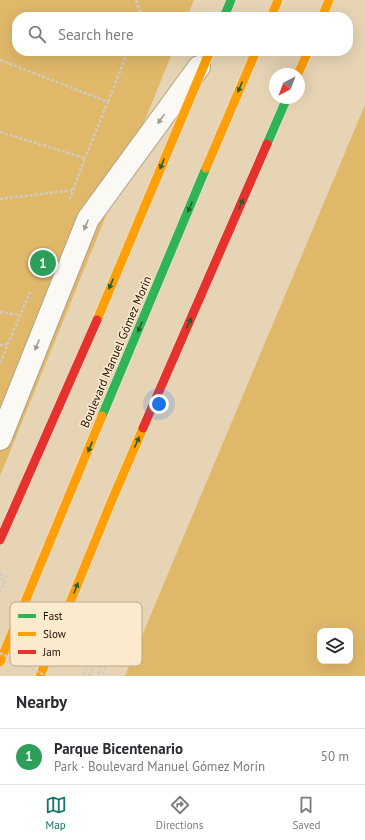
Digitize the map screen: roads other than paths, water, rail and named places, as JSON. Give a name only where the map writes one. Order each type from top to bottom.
[{"type":"main road","points":[[226,12],[231,0]]},
{"type":"main road","points":[[273,12],[278,0]]},
{"type":"main road","points":[[324,12],[329,0]]},
{"type":"main road","points":[[0,540],[83,352],[207,56]]},
{"type":"main road","name":"Boulevard Manuel Gómez Morín","points":[[25,602],[254,56]]},
{"type":"main road","points":[[301,68],[306,56]]},
{"type":"main road","points":[[70,602],[112,500],[284,104]]},
{"type":"main road","name":"Boulevard Manuel Gómez Morín","points":[[0,662],[10,638]]},
{"type":"main road","points":[[40,676],[44,666]]},
{"type":"street","points":[[0,439],[88,219],[206,56]]},
{"type":"place","name":"Parque Bicentenario","points":[[43,263]]}]
